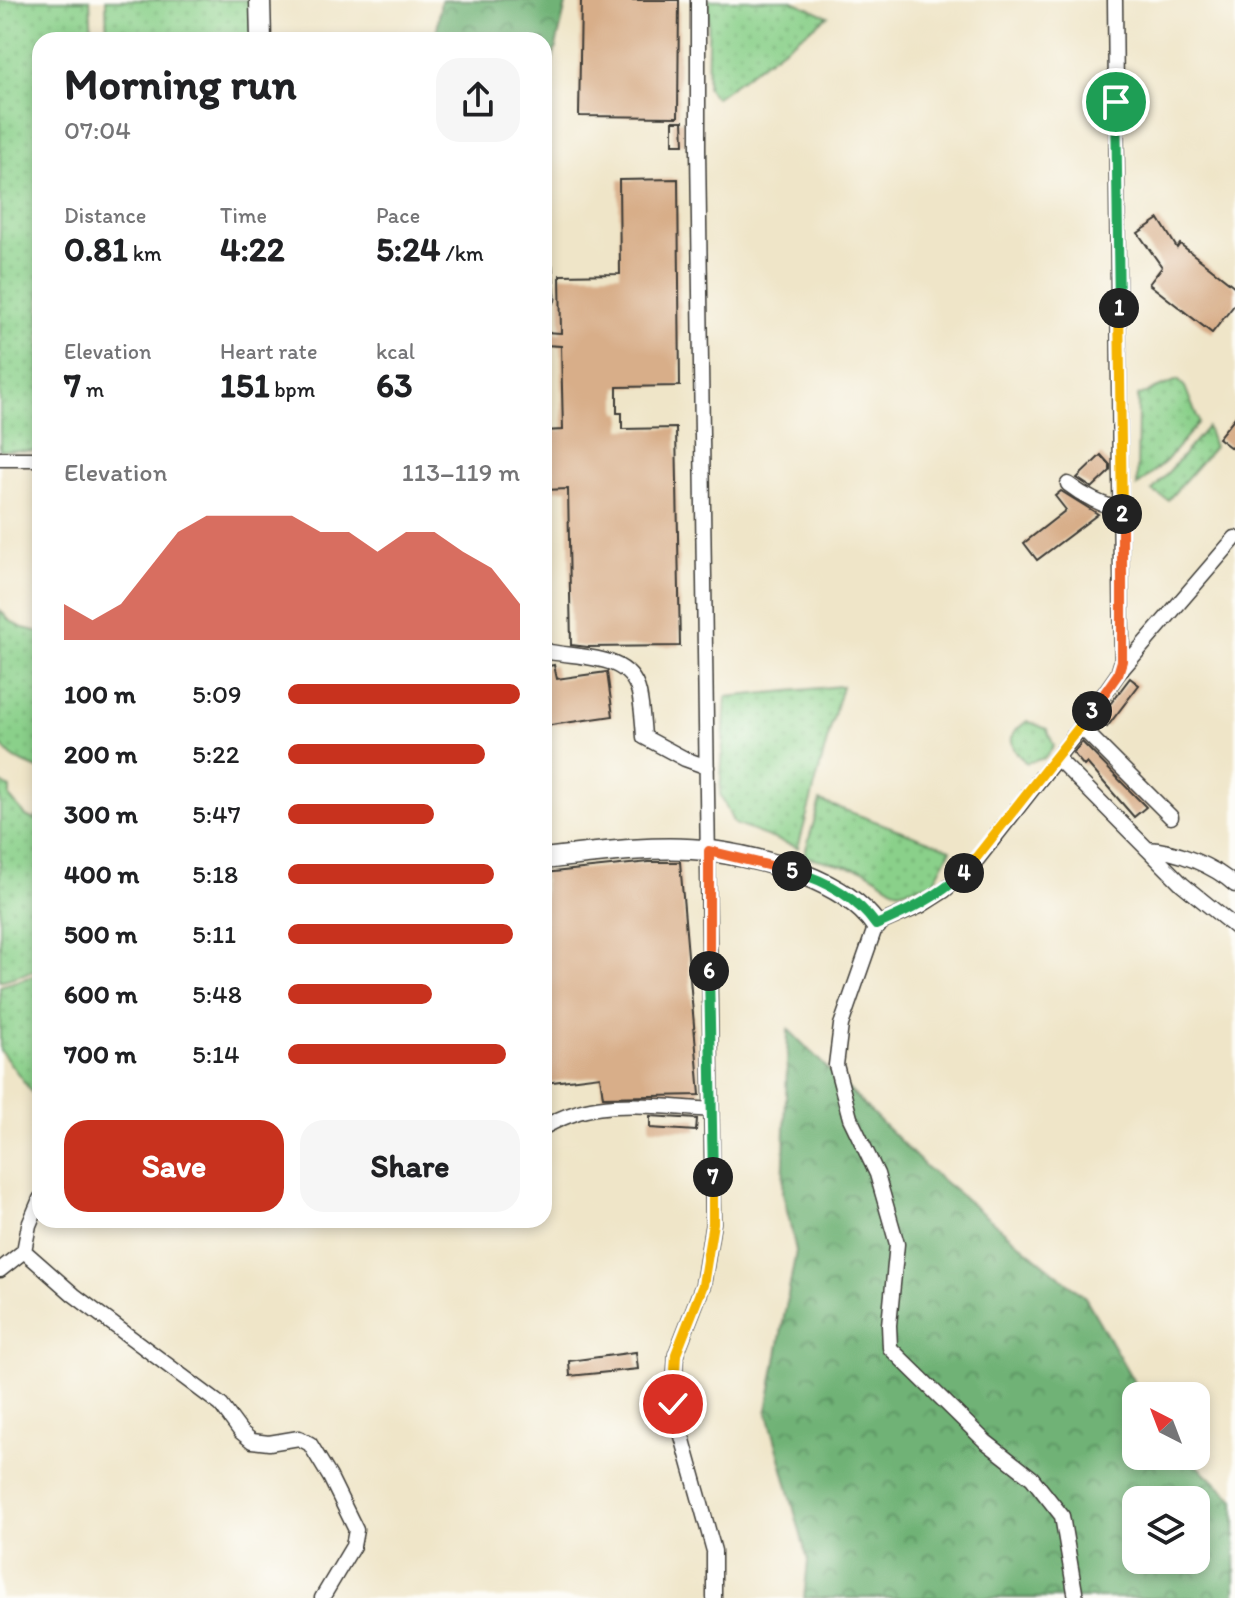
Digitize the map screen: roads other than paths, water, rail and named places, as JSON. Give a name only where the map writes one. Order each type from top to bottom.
[{"type":"street","points":[[260,0],[261,32]]},
{"type":"street","points":[[698,0],[713,1223],[703,1285],[676,1354],[673,1404],[714,1551],[714,1598]]},
{"type":"street","points":[[1115,0],[1122,509],[1122,661],[1118,674]]},
{"type":"street","points":[[0,459],[32,459]]},
{"type":"street","points":[[1068,484],[1111,508],[1122,509]]},
{"type":"street","points":[[1076,1598],[1062,1516],[1032,1478],[986,1442],[890,1348],[889,1325],[897,1244],[877,1174],[850,1118],[836,1065],[841,1025],[876,925],[920,906],[945,890],[972,866],[1081,727],[1118,674],[1235,538]]},
{"type":"street","points":[[552,651],[615,662],[631,673],[639,691],[644,737],[707,767]]},
{"type":"street","points":[[1081,727],[1171,817]]},
{"type":"street","points":[[1057,758],[1182,884],[1235,927]]},
{"type":"street","points":[[1147,849],[1160,849],[1186,858],[1235,885]]},
{"type":"street","points":[[552,858],[662,850],[709,851],[809,876],[839,890],[866,911],[876,925]]},
{"type":"street","points":[[552,1123],[575,1112],[607,1108],[657,1106],[711,1110]]},
{"type":"street","points":[[0,1270],[24,1251],[32,1218]]},
{"type":"street","points":[[24,1251],[74,1295],[221,1405],[241,1432],[252,1441],[269,1443],[299,1438],[310,1444],[356,1530],[353,1546],[322,1598]]}]
